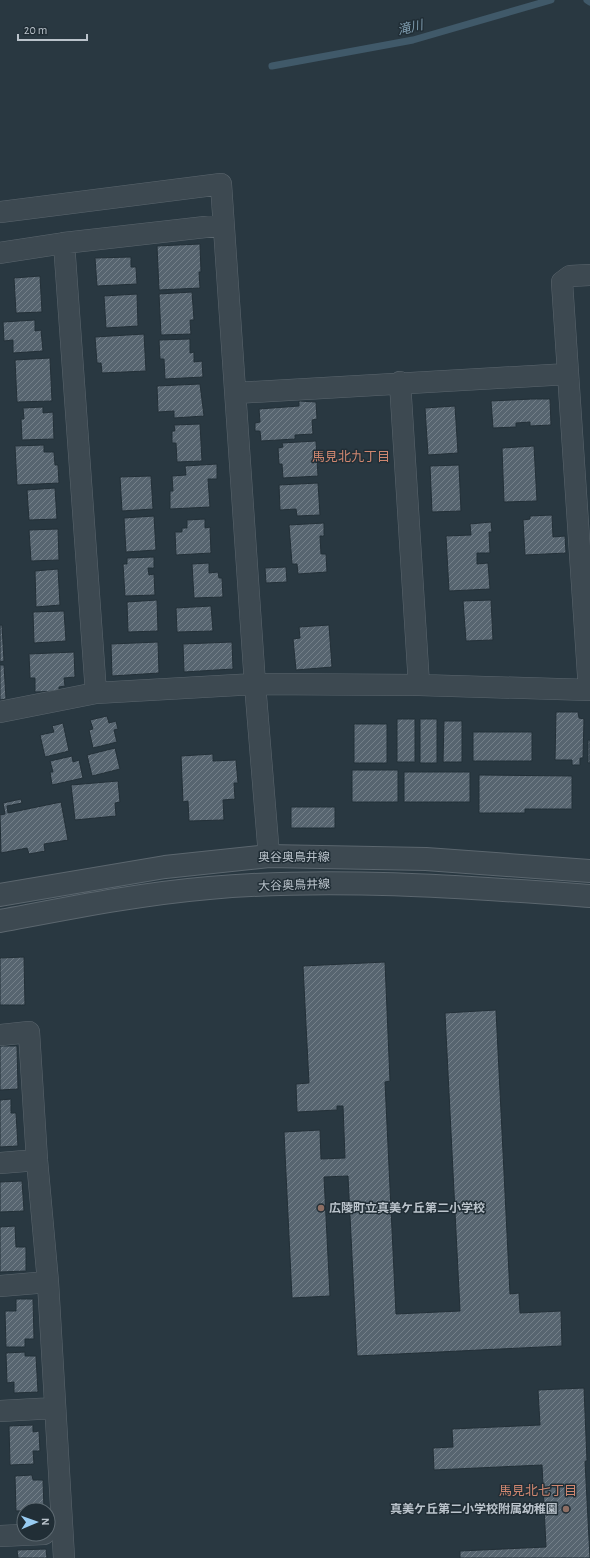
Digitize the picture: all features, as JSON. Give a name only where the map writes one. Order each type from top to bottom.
[{"type":"street","points":[[0,212],[221,184],[269,856]]},
{"type":"street","points":[[0,253],[64,243],[223,225]]},
{"type":"street","points":[[64,243],[96,693]]},
{"type":"street","points":[[0,712],[96,693],[256,684],[419,685],[589,690],[562,282],[570,276],[590,275]]},
{"type":"street","points":[[236,393],[400,382],[568,374]]},
{"type":"street","points":[[400,382],[419,685]]},
{"type":"street","name":"奥谷奥鳥井線","points":[[0,895],[165,867],[269,856],[426,859],[590,871]]},
{"type":"street","name":"大谷奥鳥井線","points":[[0,921],[128,897],[210,888],[342,883],[512,890],[590,896]]},
{"type":"street","points":[[0,1035],[29,1032],[37,1160],[48,1282],[55,1408],[52,1502]]},
{"type":"street","points":[[0,1163],[37,1160]]},
{"type":"street","points":[[0,1286],[48,1282]]},
{"type":"street","points":[[0,1411],[55,1408]]},
{"type":"street","points":[[0,1536],[16,1535]]},
{"type":"street","points":[[55,1542],[64,1558]]},
{"type":"building","points":[[200,244],[200,288],[159,290],[157,246]]},
{"type":"building","points":[[131,257],[131,267],[136,267],[137,284],[97,286],[95,258]]},
{"type":"building","points":[[40,276],[42,312],[16,313],[14,278]]},
{"type":"building","points":[[192,292],[194,320],[190,320],[191,334],[161,335],[159,294]]},
{"type":"building","points":[[137,294],[138,326],[106,328],[104,296]]},
{"type":"building","points":[[35,320],[35,331],[41,330],[43,351],[13,353],[13,340],[4,341],[3,322]]},
{"type":"building","points":[[144,334],[146,371],[102,373],[101,363],[97,363],[95,337]]},
{"type":"building","points":[[190,339],[190,353],[194,352],[194,362],[202,361],[203,377],[165,379],[164,359],[160,359],[159,340]]},
{"type":"building","points":[[50,358],[52,401],[17,402],[15,360]]},
{"type":"building","points":[[200,384],[204,416],[174,418],[174,411],[158,412],[157,386]]},
{"type":"building","points":[[550,399],[551,425],[530,426],[530,422],[516,423],[516,427],[493,428],[491,401]]},
{"type":"building","points":[[299,401],[316,402],[317,419],[312,420],[313,434],[295,435],[295,439],[261,441],[260,431],[255,431],[255,423],[260,422],[259,409],[299,406]]},
{"type":"building","points":[[455,406],[458,453],[428,455],[425,408]]},
{"type":"building","points":[[43,407],[43,413],[53,412],[54,439],[22,440],[21,419],[24,419],[23,408]]},
{"type":"building","points":[[200,424],[202,461],[177,462],[176,443],[172,443],[172,431],[175,431],[174,425]]},
{"type":"building","points":[[316,441],[318,476],[283,478],[282,464],[279,464],[278,448],[283,447],[282,443]]},
{"type":"building","points":[[44,445],[44,452],[54,452],[55,465],[58,465],[59,483],[17,485],[15,446]]},
{"type":"building","points":[[534,446],[537,501],[504,502],[502,448]]},
{"type":"building","points":[[217,464],[217,479],[208,479],[210,507],[170,509],[170,491],[173,491],[172,476],[186,475],[185,466]]},
{"type":"building","points":[[459,465],[461,511],[432,512],[430,466]]},
{"type":"building","points":[[151,476],[153,509],[122,511],[120,477]]},
{"type":"building","points":[[318,483],[320,515],[297,516],[296,509],[280,510],[279,485]]},
{"type":"building","points":[[55,488],[57,519],[29,520],[27,490]]},
{"type":"building","points":[[552,515],[553,537],[565,536],[566,553],[525,555],[523,520],[530,519],[530,516]]},
{"type":"building","points":[[154,516],[156,550],[126,552],[124,518]]},
{"type":"building","points":[[205,519],[205,528],[210,527],[211,553],[176,555],[175,532],[182,532],[182,528],[187,528],[187,520]]},
{"type":"building","points":[[491,522],[492,532],[489,532],[490,553],[477,553],[477,564],[488,563],[490,589],[449,591],[446,536],[471,535],[470,524]]},
{"type":"building","points":[[324,523],[324,536],[320,536],[321,554],[326,554],[327,572],[298,574],[297,564],[292,564],[289,525]]},
{"type":"building","points":[[58,529],[59,560],[31,561],[29,530]]},
{"type":"building","points":[[154,557],[154,568],[148,568],[149,575],[154,574],[155,595],[125,596],[123,564],[127,564],[127,558]]},
{"type":"building","points":[[209,563],[209,573],[218,572],[219,578],[222,578],[223,597],[194,598],[192,564]]},
{"type":"building","points":[[286,567],[287,582],[266,583],[265,568]]},
{"type":"building","points":[[58,569],[60,605],[36,607],[35,571]]},
{"type":"building","points":[[157,600],[158,631],[128,632],[127,602]]},
{"type":"building","points":[[491,600],[493,640],[466,641],[463,601]]},
{"type":"building","points":[[211,606],[213,631],[177,632],[176,608]]},
{"type":"building","points":[[64,611],[66,641],[34,643],[33,612]]},
{"type":"building","points":[[0,625],[2,625],[4,661],[0,662]]},
{"type":"building","points":[[329,625],[332,667],[296,670],[293,639],[300,638],[299,627]]},
{"type":"building","points":[[158,642],[159,673],[112,676],[111,644]]},
{"type":"building","points":[[232,642],[233,669],[184,672],[183,644]]},
{"type":"building","points":[[74,652],[75,677],[64,678],[65,686],[59,687],[59,691],[35,692],[35,678],[30,678],[29,654]]},
{"type":"building","points":[[0,665],[4,665],[6,699],[0,700]]},
{"type":"building","points":[[556,712],[578,712],[579,718],[584,719],[583,758],[580,758],[580,765],[572,765],[572,760],[555,760]]},
{"type":"building","points":[[107,716],[109,723],[116,721],[118,729],[114,730],[117,742],[93,748],[89,730],[93,729],[90,720]]},
{"type":"building","points":[[397,719],[415,719],[415,762],[397,762]]},
{"type":"building","points":[[420,719],[437,719],[437,763],[420,763]]},
{"type":"building","points":[[444,721],[462,721],[462,762],[443,762]]},
{"type":"building","points":[[63,723],[69,751],[45,757],[40,735],[54,732],[52,726]]},
{"type":"building","points":[[354,724],[387,724],[387,763],[354,763]]},
{"type":"building","points":[[473,732],[532,732],[532,761],[473,761]]},
{"type":"building","points":[[588,740],[590,740],[590,763],[588,763]]},
{"type":"building","points":[[115,748],[120,769],[92,776],[87,755]]},
{"type":"building","points":[[213,754],[213,761],[236,760],[238,783],[234,783],[235,799],[223,800],[224,820],[189,821],[188,801],[183,802],[181,756]]},
{"type":"building","points":[[72,756],[73,762],[79,760],[83,778],[52,785],[50,772],[53,772],[50,761]]},
{"type":"building","points":[[352,770],[398,770],[398,802],[352,802]]},
{"type":"building","points":[[404,772],[470,772],[470,802],[404,802]]},
{"type":"building","points":[[479,775],[572,776],[572,809],[525,809],[525,813],[479,813]]},
{"type":"building","points":[[118,781],[120,802],[115,803],[116,816],[75,820],[71,785]]},
{"type":"building","points":[[21,799],[22,803],[7,806],[8,813],[61,802],[68,840],[44,844],[45,851],[29,854],[27,848],[1,853],[0,815],[5,814],[3,803]]},
{"type":"building","points":[[291,807],[335,807],[335,828],[291,828]]},
{"type":"building","points":[[24,957],[25,1005],[0,1005],[0,958]]},
{"type":"building","points":[[385,962],[390,1081],[385,1082],[396,1314],[460,1311],[445,1013],[496,1010],[510,1294],[519,1293],[520,1313],[561,1311],[562,1346],[357,1356],[348,1176],[324,1177],[330,1296],[292,1298],[284,1132],[320,1130],[321,1159],[345,1158],[343,1106],[337,1106],[337,1110],[297,1112],[296,1084],[309,1083],[303,966]]},
{"type":"building","points":[[0,1046],[17,1046],[18,1089],[0,1090]]},
{"type":"building","points":[[11,1099],[11,1113],[16,1113],[18,1146],[0,1147],[0,1100]]},
{"type":"building","points":[[22,1181],[24,1211],[0,1212],[0,1182]]},
{"type":"building","points":[[15,1226],[16,1247],[26,1247],[26,1271],[0,1272],[0,1227]]},
{"type":"building","points":[[16,1299],[33,1299],[34,1339],[25,1339],[25,1347],[6,1347],[5,1311],[16,1311]]},
{"type":"building","points":[[25,1352],[25,1356],[36,1356],[38,1392],[14,1393],[14,1382],[7,1383],[6,1353]]},
{"type":"building","name":"真美ケ丘第二小学校附属幼稚園","points":[[584,1388],[587,1461],[585,1461],[590,1558],[460,1558],[460,1551],[546,1547],[542,1465],[434,1470],[433,1448],[453,1447],[452,1429],[540,1425],[538,1390]]},
{"type":"building","points":[[33,1425],[33,1432],[39,1431],[40,1451],[33,1451],[34,1464],[10,1465],[9,1426]]},
{"type":"building","points":[[32,1475],[33,1480],[43,1480],[44,1502],[16,1502],[16,1511],[15,1476]]},
{"type":"building","points":[[46,1549],[47,1558],[18,1558],[17,1550]]},
{"type":"waterway","name":"滝川","points":[[272,66],[413,40],[551,0]]},
{"type":"place","name":"広陵町立真美ケ丘第二小学校","points":[[321,1208]]},
{"type":"place","name":"真美ケ丘第二小学校附属幼稚園","points":[[566,1509]]},
{"type":"district","name":"馬見北九丁目","points":[[351,456]]},
{"type":"district","name":"馬見北七丁目","points":[[538,1490]]}]
